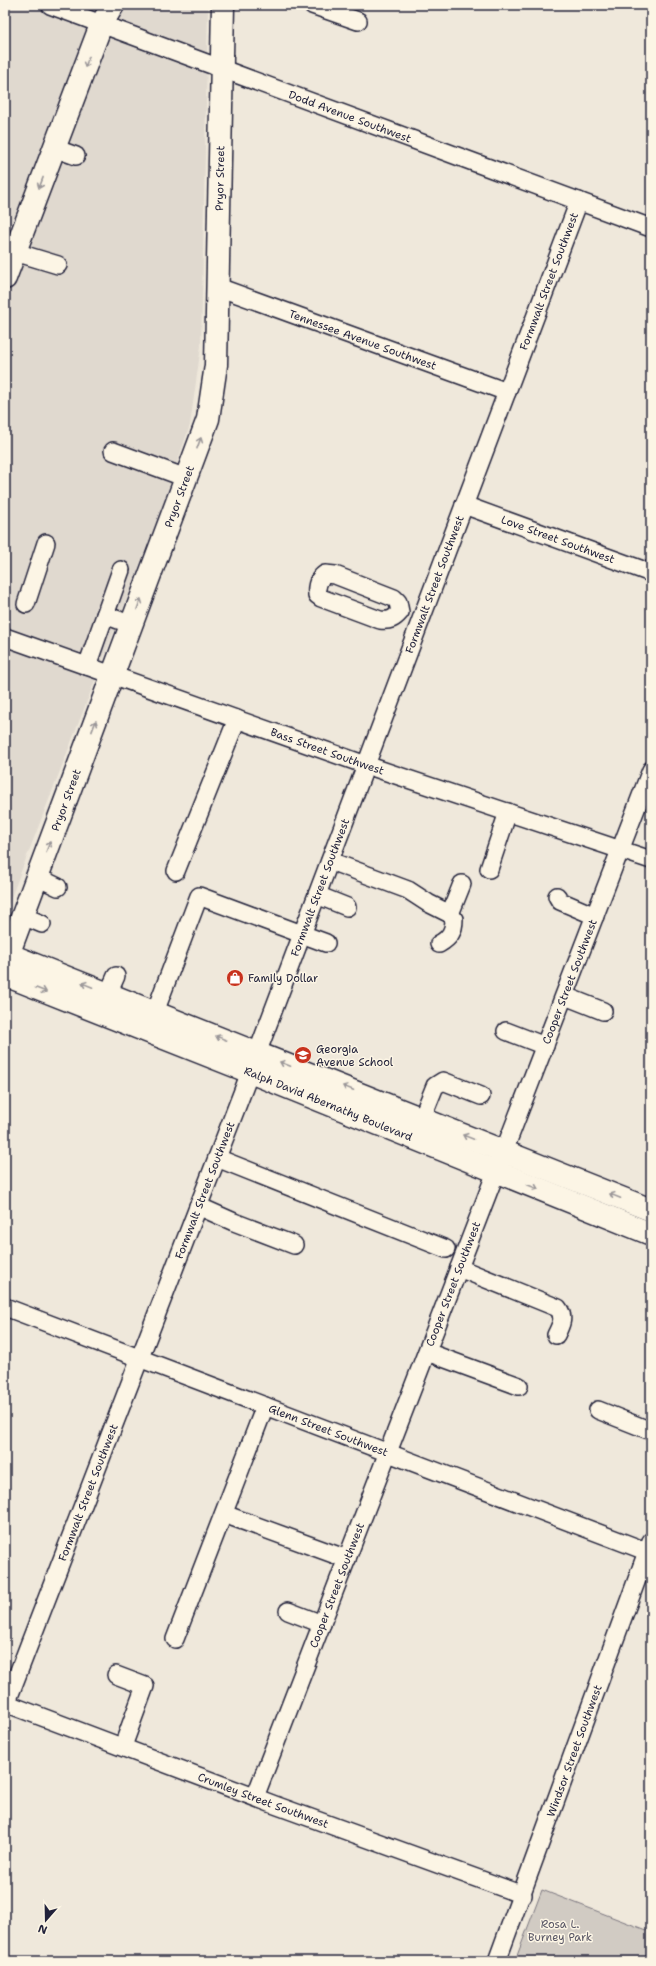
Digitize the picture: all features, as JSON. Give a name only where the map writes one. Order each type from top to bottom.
[{"type":"main road","points":[[5,278],[101,25],[113,5]]},
{"type":"main road","name":"Pryor Street","points":[[6,956],[23,916],[208,419],[216,365],[223,5]]},
{"type":"main road","name":"Ralph David Abernathy Boulevard","points":[[6,956],[112,984],[154,1012],[254,1062],[496,1172],[651,1234]]},
{"type":"main road","name":"Ralph David Abernathy Boulevard","points":[[5,975],[254,1062],[422,1118],[651,1210]]},
{"type":"street","name":"Dodd Avenue Southwest","points":[[50,5],[651,228]]},
{"type":"street","points":[[312,5],[358,21]]},
{"type":"street","points":[[54,148],[76,156]]},
{"type":"street","name":"Formwalt Street Southwest","points":[[6,1704],[254,1062],[579,201]]},
{"type":"street","points":[[15,252],[58,265]]},
{"type":"street","name":"Tennessee Avenue Southwest","points":[[218,286],[507,392]]},
{"type":"street","points":[[113,451],[186,478]]},
{"type":"street","name":"Love Street Southwest","points":[[464,505],[651,573]]},
{"type":"street","points":[[26,604],[46,543]]},
{"type":"street","points":[[86,666],[121,570]]},
{"type":"street","points":[[400,612],[421,620]]},
{"type":"street","points":[[105,615],[132,625]]},
{"type":"street","name":"Bass Street Southwest","points":[[5,637],[366,765],[651,860]]},
{"type":"street","points":[[176,871],[237,719]]},
{"type":"street","name":"Cooper Street Southwest","points":[[255,1797],[651,770]]},
{"type":"street","points":[[488,869],[508,812]]},
{"type":"street","points":[[330,861],[408,890],[428,903],[450,914],[454,919],[452,934],[447,940],[439,944]]},
{"type":"street","points":[[37,877],[58,887]]},
{"type":"street","points":[[450,914],[462,884]]},
{"type":"street","points":[[317,895],[347,907]]},
{"type":"street","points":[[154,1012],[199,896],[326,943]]},
{"type":"street","points":[[557,896],[560,901],[595,916]]},
{"type":"street","points":[[23,916],[42,924]]},
{"type":"street","points":[[564,996],[603,1011]]},
{"type":"street","points":[[506,1031],[545,1046]]},
{"type":"street","points":[[422,1118],[435,1086],[443,1081],[481,1096]]},
{"type":"street","points":[[217,1158],[446,1249]]},
{"type":"street","points":[[198,1206],[234,1222],[294,1245]]},
{"type":"street","points":[[459,1268],[558,1308],[562,1314],[562,1322],[556,1335]]},
{"type":"street","name":"Glenn Street Southwest","points":[[5,1307],[388,1453],[650,1548]]},
{"type":"street","points":[[427,1352],[519,1386]]},
{"type":"street","points":[[175,1639],[265,1406]]},
{"type":"street","points":[[598,1410],[651,1432]]},
{"type":"street","points":[[224,1514],[347,1559]]},
{"type":"street","name":"Windsor Street Southwest","points":[[497,1961],[523,1895],[650,1548]]},
{"type":"street","points":[[288,1611],[322,1624]]},
{"type":"street","points":[[116,1675],[145,1686],[123,1746]]},
{"type":"street","name":"Crumley Street Southwest","points":[[6,1704],[523,1895]]},
{"type":"shaded area","points":[[5,5],[208,5],[201,346],[190,425],[161,510],[5,913]]},
{"type":"green space","name":"Rosa L. Burney Park","points":[[542,1890],[651,1932],[651,1961],[515,1961]]},
{"type":"place","name":"Family Dollar","points":[[235,978]]},
{"type":"place","name":"Georgia Avenue School","points":[[303,1055]]}]
